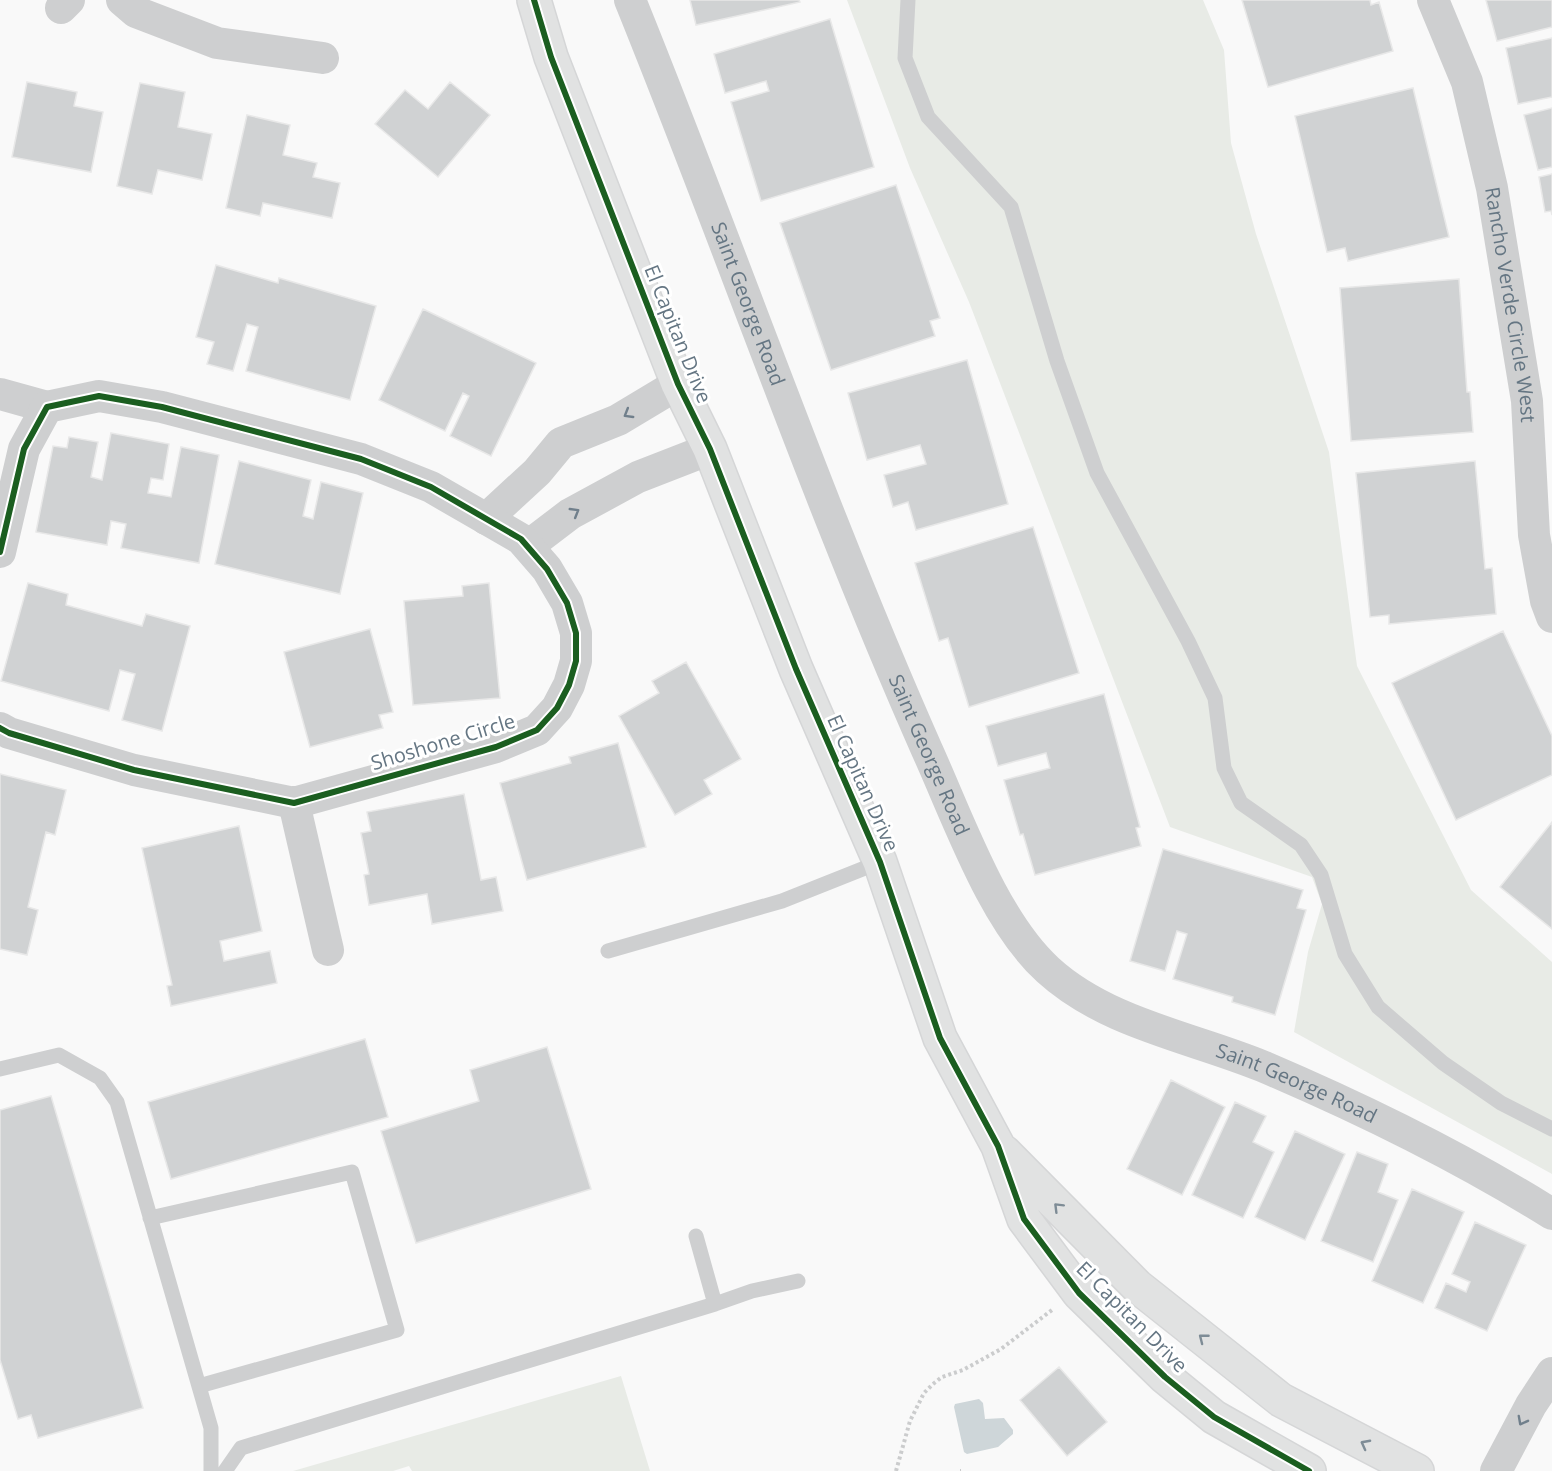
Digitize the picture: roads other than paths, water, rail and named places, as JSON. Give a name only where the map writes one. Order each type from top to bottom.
[{"type":"street","points":[[123,0],[136,12],[217,43],[323,58]]},
{"type":"street","name":"El Capitan Drive","points":[[534,0],[551,57],[678,384],[710,449],[796,669],[880,862],[940,1038],[998,1146],[1024,1219],[1079,1293],[1165,1377],[1214,1417],[1309,1471]]},
{"type":"street","name":"Saint George Road","points":[[630,0],[892,670],[980,867],[1012,926],[1047,969],[1092,1003],[1258,1065],[1395,1125],[1552,1214]]},
{"type":"street","name":"Rancho Verde Circle West","points":[[1433,0],[1467,82],[1492,188],[1527,401],[1534,535],[1546,601],[1552,617]]},
{"type":"street","points":[[486,519],[537,472],[561,443],[618,420],[678,384]]},
{"type":"street","points":[[0,394],[47,408],[24,449],[0,552]]},
{"type":"street","name":"Shoshone Circle","points":[[0,728],[9,733],[135,770],[294,803],[496,747],[537,730],[557,708],[569,686],[576,661],[576,633],[567,603],[547,569],[528,546],[521,539],[431,487],[361,459],[162,407],[99,396],[47,408]]},
{"type":"street","points":[[528,546],[570,514],[638,477],[710,449]]},
{"type":"street","points":[[294,803],[328,950]]},
{"type":"street","name":"El Capitan Drive","points":[[998,1146],[1137,1286],[1281,1400],[1417,1471]]},
{"type":"street","points":[[1497,1471],[1531,1405],[1552,1373]]},
{"type":"lane","points":[[908,0],[905,58],[928,117],[1011,207],[1057,361],[1097,473],[1188,641],[1215,698],[1224,768],[1241,803],[1301,845],[1321,874],[1346,954],[1378,1007],[1443,1063],[1501,1103],[1552,1129]]},
{"type":"lane","points":[[608,951],[782,901],[880,862]]},
{"type":"lane","points":[[0,1069],[59,1054],[100,1077],[117,1102],[212,1428],[211,1471]]},
{"type":"lane","points":[[150,1218],[352,1172],[397,1330],[200,1386]]},
{"type":"lane","points":[[696,1236],[715,1304]]},
{"type":"lane","points":[[225,1471],[241,1448],[752,1291],[798,1281]]}]
